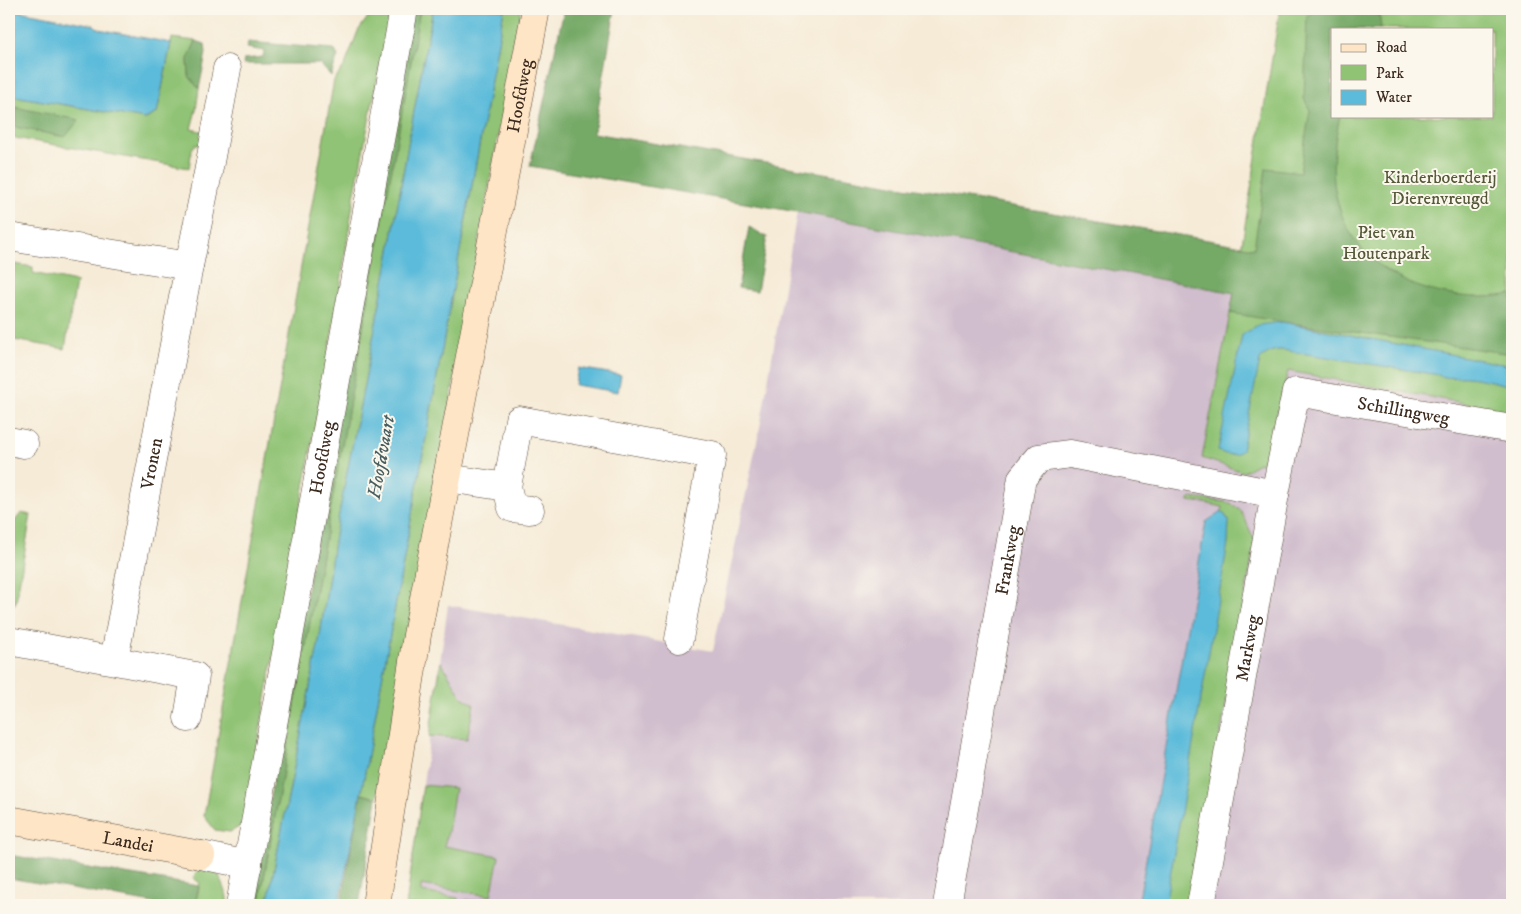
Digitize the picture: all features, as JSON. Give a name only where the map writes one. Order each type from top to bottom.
[{"type":"street","name":"Hoofdweg","points":[[240,905],[404,9]]},
{"type":"street","name":"Hoofdweg","points":[[376,905],[416,641],[536,9]]},
{"type":"street","name":"Vronen","points":[[114,660],[227,70]]},
{"type":"street","points":[[9,237],[189,266]]},
{"type":"street","name":"Schillingweg","points":[[1296,392],[1512,429]]},
{"type":"street","name":"Markweg","points":[[1201,905],[1275,494],[1296,392]]},
{"type":"street","points":[[530,510],[512,508],[507,487],[519,420],[712,455],[679,639]]},
{"type":"street","name":"Frankweg","points":[[947,905],[1022,478],[1039,458],[1070,454],[1275,494]]},
{"type":"street","points":[[447,478],[507,487]]},
{"type":"street","points":[[9,641],[195,676],[188,718]]},
{"type":"street","name":"Landei","points":[[9,820],[248,865]]},
{"type":"shaded area","points":[[797,212],[1234,293],[1272,359],[1512,396],[1512,905],[406,905],[448,605],[713,651],[761,422]]},
{"type":"green space","points":[[371,9],[391,9],[354,197],[340,289],[243,825],[230,832],[215,830],[204,816],[334,80],[345,65],[358,31]]},
{"type":"green space","points":[[410,9],[420,9],[405,96],[259,905],[251,905]]},
{"type":"green space","points":[[420,9],[433,9],[389,256],[335,535],[320,636],[267,905],[259,905]]},
{"type":"green space","points":[[504,9],[521,9],[402,671],[377,798],[361,794]]},
{"type":"green space","points":[[564,9],[615,9],[594,133],[1254,248],[1266,168],[1300,172],[1310,110],[1304,99],[1307,15],[1311,15],[1312,9],[1375,9],[1380,19],[1381,28],[1331,28],[1331,118],[1340,118],[1333,168],[1337,199],[1347,226],[1362,249],[1381,267],[1404,281],[1430,290],[1457,296],[1485,297],[1512,294],[1512,354],[1230,313],[1234,293],[797,212],[530,166]]},
{"type":"green space","name":"Piet van Houtenpark","points":[[1280,9],[1512,9],[1512,412],[1288,371],[1265,460],[1243,472],[1202,458],[1234,293]]},
{"type":"green space","points":[[172,38],[196,41],[188,60],[189,76],[199,89],[191,129],[205,132],[203,145],[195,145],[192,149],[189,168],[9,137],[9,95],[146,119],[157,113]]},
{"type":"green space","points":[[196,41],[205,44],[206,53],[199,89],[189,76],[188,59]]},
{"type":"green space","points":[[248,42],[334,49],[338,56],[331,76],[320,64],[243,64],[244,59],[263,57],[264,51],[247,48]]},
{"type":"green space","points":[[9,106],[79,120],[65,137],[9,126]]},
{"type":"green space","points":[[749,227],[767,237],[757,291],[738,288]]},
{"type":"green space","points":[[9,263],[33,267],[33,273],[76,282],[65,349],[9,339]]},
{"type":"green space","points":[[1191,498],[1226,502],[1240,509],[1255,541],[1190,905],[1165,905],[1229,521],[1222,511],[1223,507],[1188,501]]},
{"type":"green space","points":[[21,513],[31,515],[16,602],[9,611],[9,529]]},
{"type":"green space","points":[[441,662],[462,697],[474,704],[467,739],[429,736]]},
{"type":"green space","points":[[423,785],[455,788],[444,846],[499,856],[491,896],[421,885],[421,892],[458,898],[457,905],[406,905]]},
{"type":"green space","points":[[361,794],[377,798],[359,905],[341,905]]},
{"type":"green space","points":[[9,855],[199,886],[195,905],[164,905],[9,878]]},
{"type":"green space","points":[[203,862],[212,864],[218,874],[225,889],[227,905],[195,905],[200,883],[193,878]]},
{"type":"green space","points":[[466,900],[498,904],[465,905]]},
{"type":"water","points":[[9,9],[94,25],[99,29],[171,43],[157,113],[145,119],[9,95]]},
{"type":"water","name":"Hoofdvaart","points":[[433,9],[504,9],[361,794],[339,905],[267,905],[320,636],[335,535],[389,256]]},
{"type":"water","points":[[1282,322],[1512,366],[1512,386],[1478,378],[1453,378],[1282,350],[1272,351],[1260,360],[1242,450],[1236,454],[1224,454],[1218,451],[1242,335],[1258,325]]},
{"type":"water","points":[[578,368],[621,375],[618,392],[575,385]]},
{"type":"water","points":[[1222,511],[1229,521],[1228,543],[1165,905],[1138,905],[1206,522]]},
{"type":"park label","name":"Kinderboerderij Dierenvreugd","points":[[1440,187]]}]
